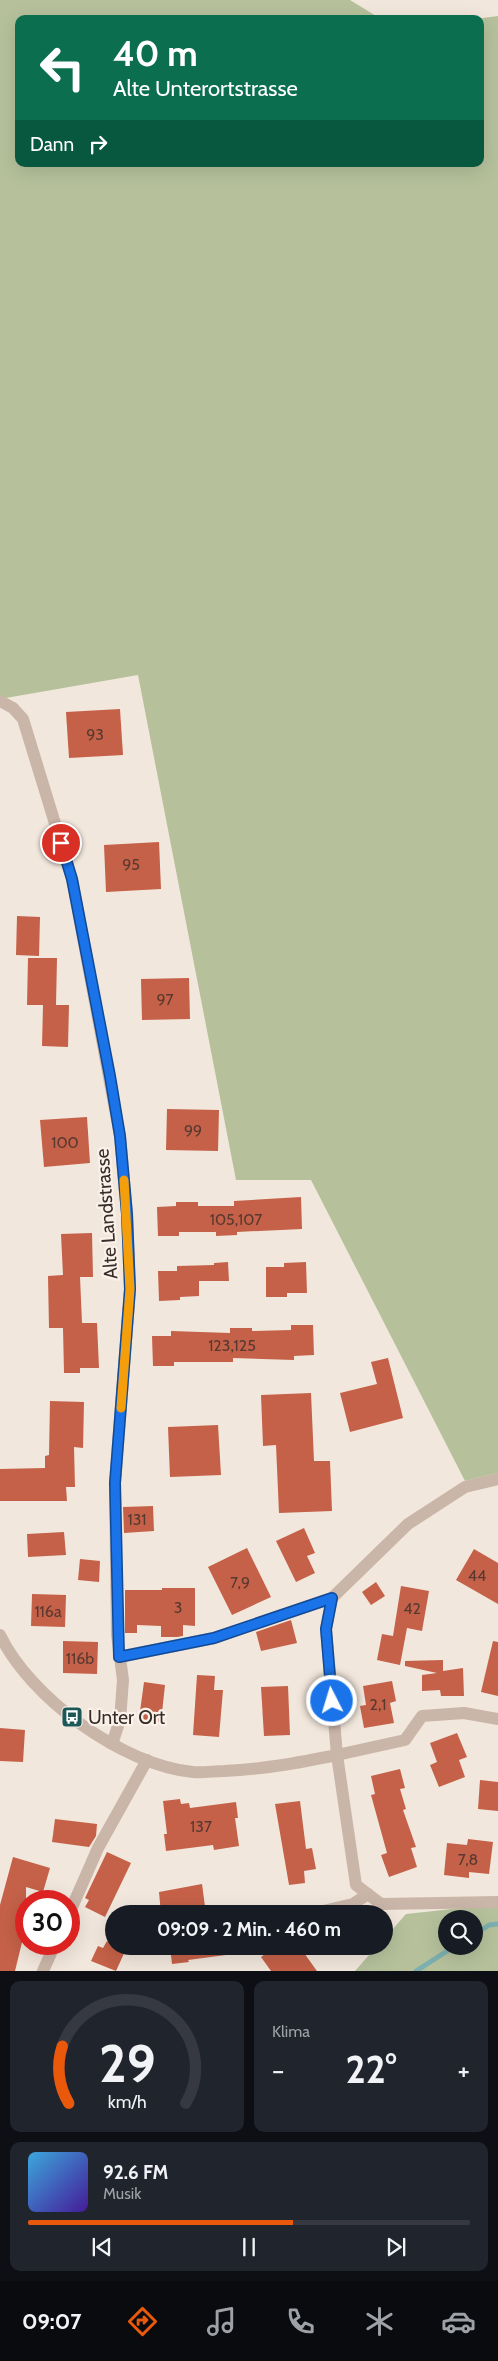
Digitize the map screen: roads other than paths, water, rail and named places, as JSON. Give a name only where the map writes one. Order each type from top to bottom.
[{"type":"street","name":"Alte Landstrasse","points":[[0,701],[12,708],[23,719],[72,879],[120,1136],[127,1214],[130,1289],[115,1483],[119,1657],[123,1680],[120,1720],[112,1744]]},
{"type":"street","points":[[119,1657],[214,1638],[332,1598],[408,1524],[465,1487],[498,1479]]},
{"type":"street","points":[[332,1598],[326,1629],[337,1755],[356,1884],[380,1904],[498,1902]]},
{"type":"street","points":[[0,1635],[24,1671],[50,1698],[72,1717],[112,1744],[147,1760],[193,1772],[267,1769],[405,1740],[422,1716],[464,1713],[498,1720]]},
{"type":"street","points":[[80,1890],[98,1848],[147,1760]]},
{"type":"street","points":[[349,1905],[368,1894]]},
{"type":"street","points":[[43,1971],[50,1955]]},
{"type":"waterway","points":[[483,1929],[489,1925],[498,1924]]},
{"type":"waterway","points":[[416,1971],[441,1955]]},
{"type":"place","name":"Unter Ort","points":[[72,1717]]}]
